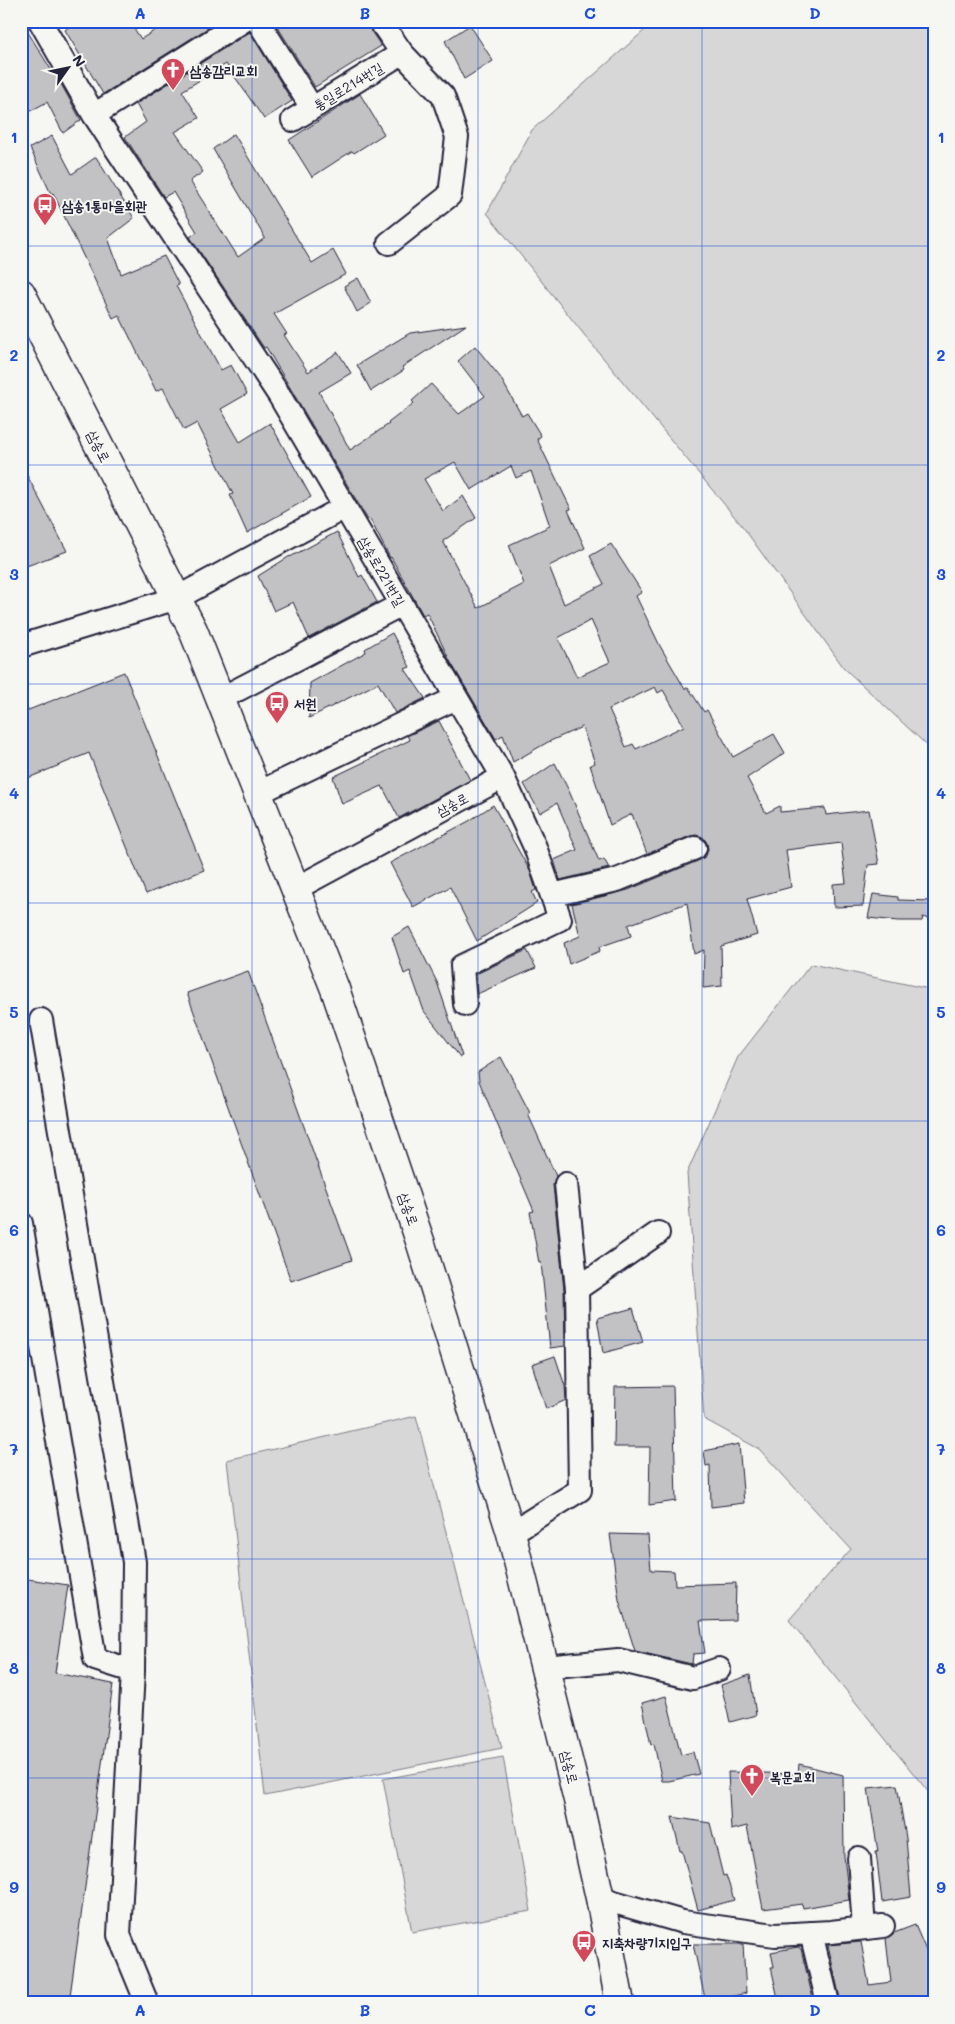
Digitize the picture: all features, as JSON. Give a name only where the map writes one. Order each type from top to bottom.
[{"type":"main road","name":"삼송로","points":[[21,293],[193,630],[335,989],[422,1244],[511,1533],[578,1800],[600,1898],[620,2003]]},
{"type":"street","name":"삼송로221번길","points":[[40,21],[94,115],[279,395],[503,777],[535,847],[560,919],[462,966],[465,1004]]},
{"type":"street","points":[[94,115],[243,21]]},
{"type":"street","points":[[258,21],[312,108]]},
{"type":"street","points":[[380,21],[402,53],[443,96],[457,137],[450,195],[389,243]]},
{"type":"street","name":"통일로214번길","points":[[293,120],[402,53]]},
{"type":"street","points":[[21,646],[177,598],[345,507]]},
{"type":"street","points":[[220,699],[402,604]]},
{"type":"street","points":[[258,794],[456,698]]},
{"type":"street","name":"삼송로","points":[[295,889],[503,777]]},
{"type":"street","points":[[552,895],[617,880],[694,848]]},
{"type":"street","points":[[42,1020],[134,1562],[133,1671],[119,1935],[147,2003]]},
{"type":"street","points":[[511,1533],[580,1490],[577,1289],[566,1184]]},
{"type":"street","points":[[21,1223],[95,1659],[133,1671]]},
{"type":"street","points":[[577,1289],[658,1233]]},
{"type":"street","points":[[545,1667],[618,1660],[693,1678],[719,1669]]},
{"type":"street","points":[[600,1898],[683,1922],[775,1935],[811,1934],[874,1927],[859,1858]]},
{"type":"street","points":[[811,1934],[828,2003]]},
{"type":"shaded area","points":[[644,21],[934,21],[934,752],[844,668],[743,527],[590,342],[487,213],[532,130],[646,29]]},
{"type":"shaded area","points":[[811,964],[934,990],[934,1799],[789,1620],[851,1549],[759,1449],[704,1419],[687,1173],[738,1057]]},
{"type":"shaded area","points":[[416,1416],[502,1748],[265,1796],[227,1460]]},
{"type":"shaded area","points":[[503,1757],[531,1911],[412,1932],[383,1779]]},
{"type":"building","points":[[21,21],[56,75],[81,120],[63,133],[47,102],[21,116]]},
{"type":"building","points":[[76,21],[129,21],[141,39],[170,21],[207,21],[211,26],[103,94],[65,30]]},
{"type":"building","points":[[274,21],[367,21],[369,28],[381,46],[315,87]]},
{"type":"building","points":[[470,25],[493,61],[464,79],[445,41]]},
{"type":"building","points":[[250,32],[292,101],[264,119],[226,64],[182,91],[199,118],[175,132],[203,172],[190,181],[238,257],[265,238],[213,149],[234,134],[312,263],[333,250],[346,274],[274,314],[287,334],[284,335],[308,372],[338,352],[351,373],[319,392],[350,450],[389,424],[414,403],[412,401],[431,384],[459,414],[485,396],[458,361],[475,346],[500,377],[522,416],[527,413],[541,436],[537,439],[571,509],[568,510],[585,548],[549,566],[564,604],[604,584],[590,556],[611,544],[642,592],[636,596],[660,646],[685,689],[688,687],[704,712],[707,710],[733,757],[774,734],[785,753],[747,778],[766,813],[780,806],[780,812],[825,808],[826,815],[869,810],[879,864],[868,865],[863,906],[834,907],[833,884],[846,883],[841,843],[786,850],[791,887],[747,899],[757,935],[721,946],[722,986],[703,988],[704,950],[694,954],[687,903],[628,925],[631,936],[599,947],[600,951],[569,964],[564,943],[580,936],[572,904],[628,890],[700,860],[706,856],[707,843],[703,837],[690,836],[647,854],[632,814],[610,825],[590,765],[595,763],[582,727],[548,742],[513,762],[503,735],[496,739],[450,661],[427,613],[423,615],[370,519],[368,520],[266,347],[264,348],[190,237],[197,232],[173,192],[164,197],[125,137],[146,122],[136,104]],"holes":[[[455,462],[471,490],[511,466],[516,478],[531,471],[550,526],[509,545],[524,584],[478,608],[443,541],[476,518],[463,496],[443,511],[424,479]],[[591,620],[610,662],[577,677],[558,638]],[[655,687],[658,693],[663,690],[684,726],[636,749],[633,744],[626,747],[609,709]]]},
{"type":"building","points":[[360,94],[384,134],[354,153],[352,151],[312,177],[289,140]]},
{"type":"building","points":[[52,136],[72,174],[96,157],[134,218],[108,238],[121,274],[164,256],[179,285],[176,286],[221,370],[231,365],[247,394],[221,409],[240,442],[270,423],[311,497],[247,533],[230,495],[233,494],[197,423],[184,430],[163,388],[156,391],[119,315],[113,318],[53,193],[51,194],[30,148]]},
{"type":"building","points":[[358,278],[371,303],[357,312],[344,286]]},
{"type":"building","points":[[466,325],[402,367],[404,370],[371,391],[357,365],[410,333]]},
{"type":"building","points":[[21,464],[67,551],[21,568]]},
{"type":"building","points":[[337,532],[359,577],[362,575],[377,602],[309,638],[293,602],[274,611],[258,576],[290,556]]},
{"type":"building","points":[[392,633],[410,667],[405,669],[425,698],[395,713],[378,683],[309,718],[310,683],[366,652],[365,649]]},
{"type":"building","points":[[124,672],[204,870],[146,894],[89,753],[21,781],[21,713]]},
{"type":"building","points":[[439,721],[470,780],[399,818],[382,786],[342,804],[333,777],[410,740],[407,736]]},
{"type":"building","points":[[555,763],[599,861],[604,859],[609,868],[560,880],[554,860],[577,850],[557,803],[540,813],[524,784]]},
{"type":"building","points":[[493,805],[530,871],[536,890],[532,892],[537,903],[477,941],[450,887],[413,907],[390,863],[469,821]]},
{"type":"building","points":[[873,894],[898,897],[898,900],[934,901],[934,920],[923,917],[922,921],[868,918]]},
{"type":"building","points":[[409,927],[437,982],[462,1056],[460,1057],[424,1011],[410,971],[404,974],[392,937]]},
{"type":"building","points":[[527,950],[536,968],[477,994],[476,974]]},
{"type":"building","points":[[248,971],[352,1260],[291,1281],[187,993]]},
{"type":"building","points":[[501,1057],[530,1113],[528,1114],[556,1176],[553,1185],[564,1290],[565,1346],[550,1348],[541,1262],[539,1263],[530,1212],[534,1211],[479,1081],[478,1072]]},
{"type":"building","points":[[633,1308],[643,1342],[603,1353],[597,1318]]},
{"type":"building","points":[[555,1356],[565,1386],[566,1400],[546,1409],[532,1364]]},
{"type":"building","points":[[673,1386],[676,1501],[649,1505],[650,1447],[614,1447],[615,1387]]},
{"type":"building","points":[[739,1444],[744,1503],[711,1507],[710,1465],[706,1466],[704,1451]]},
{"type":"building","points":[[610,1534],[648,1535],[651,1570],[674,1571],[675,1585],[736,1583],[735,1620],[700,1621],[705,1653],[693,1654],[692,1664],[635,1651],[619,1600]]},
{"type":"building","points":[[21,1578],[68,1585],[55,1673],[113,1684],[69,2003],[21,2003]]},
{"type":"building","points":[[750,1675],[756,1715],[730,1722],[721,1685]]},
{"type":"building","points":[[666,1696],[681,1755],[693,1752],[699,1774],[662,1781],[654,1744],[651,1745],[642,1703]]},
{"type":"building","points":[[799,1764],[843,1775],[844,1856],[849,1900],[803,1908],[802,1904],[763,1909],[747,1826],[731,1830],[728,1772],[798,1774]]},
{"type":"building","points":[[897,1785],[906,1838],[911,1897],[882,1902],[876,1852],[878,1852],[868,1788]]},
{"type":"building","points":[[672,1817],[710,1823],[723,1876],[726,1875],[734,1900],[698,1910]]},
{"type":"building","points":[[915,1925],[934,1969],[934,2003],[841,2003],[828,1945],[861,1942],[869,1985],[891,1982],[886,1939],[894,1933]]},
{"type":"building","points":[[693,1944],[743,1944],[746,1993],[706,2003]]},
{"type":"building","points":[[798,1947],[801,1949],[814,2003],[779,2003],[771,1967],[774,1967],[771,1952]]},
{"type":"place","name":"삼송감리교회","points":[[173,91]]},
{"type":"place","name":"삼송1통마을회관","points":[[45,226]]},
{"type":"place","name":"서원","points":[[277,724]]},
{"type":"place","name":"복문교회","points":[[752,1797]]},
{"type":"place","name":"지축차량기지입구","points":[[584,1963]]}]
